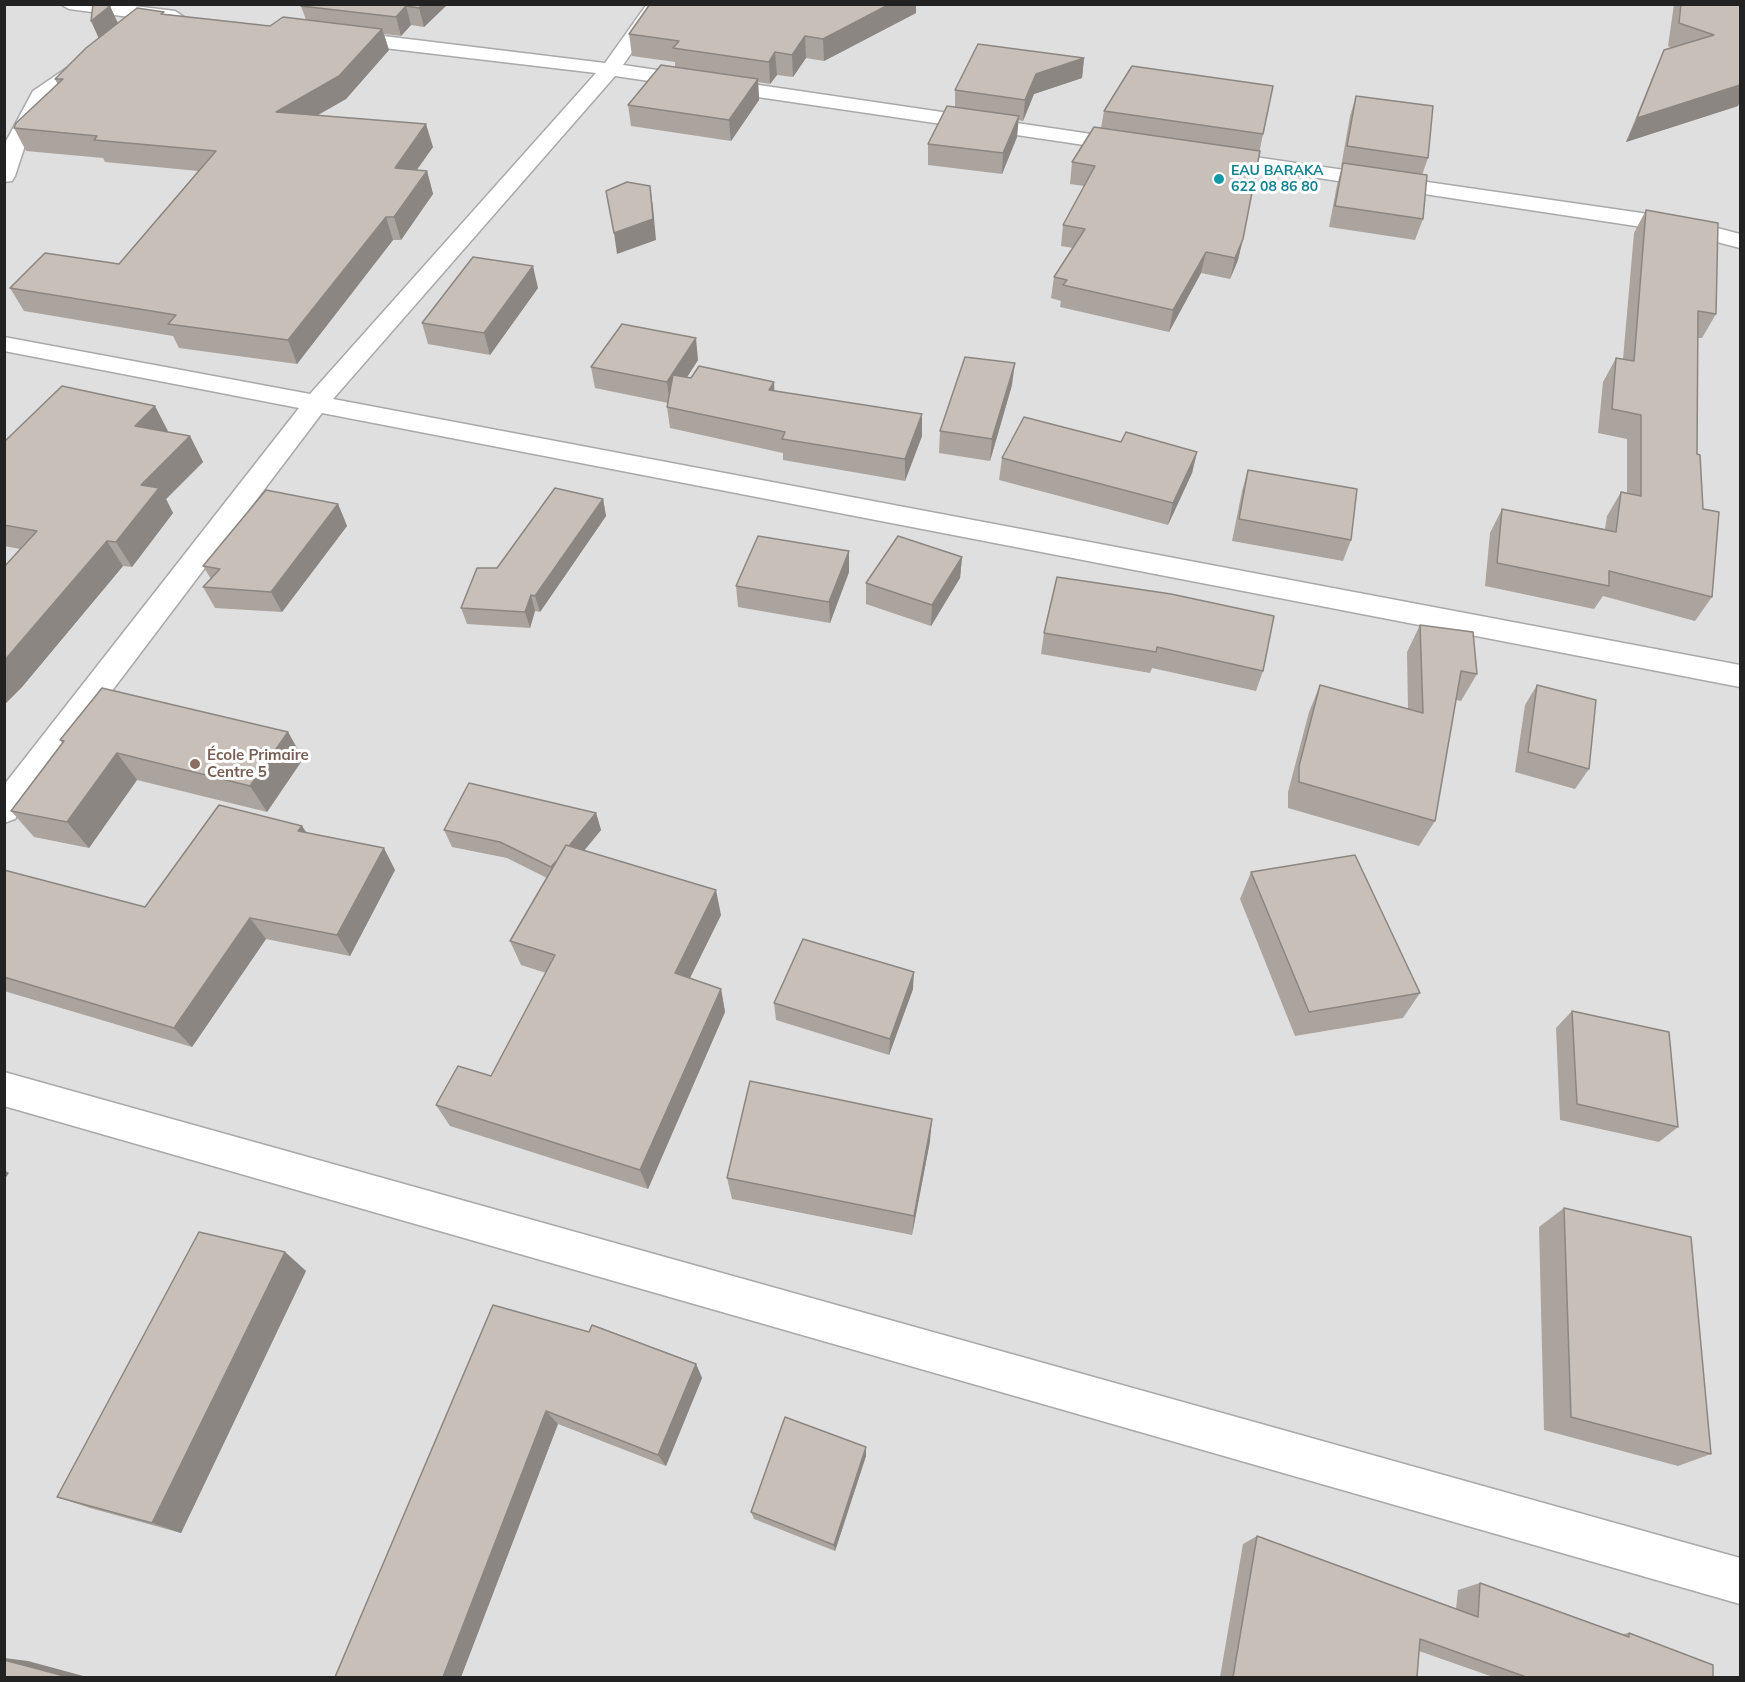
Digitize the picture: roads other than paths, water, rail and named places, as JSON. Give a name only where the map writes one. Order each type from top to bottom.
[{"type":"street","points":[[69,4],[197,20]]},
{"type":"street","points":[[4,810],[316,404],[610,69],[657,4]]},
{"type":"street","points":[[131,28],[150,14]]},
{"type":"street","points":[[327,35],[610,69],[1152,149]]},
{"type":"street","points":[[4,176],[18,133],[43,91],[84,67],[105,49]]},
{"type":"street","points":[[1188,154],[1683,226],[1740,241]]},
{"type":"street","points":[[4,344],[1740,676]]},
{"type":"street","points":[[4,1089],[1740,1581]]},
{"type":"place","name":"EAU BARAKA 622 08 86 80","points":[[1219,179]]},
{"type":"place","name":"École Primaire Centre 5","points":[[195,764]]}]
